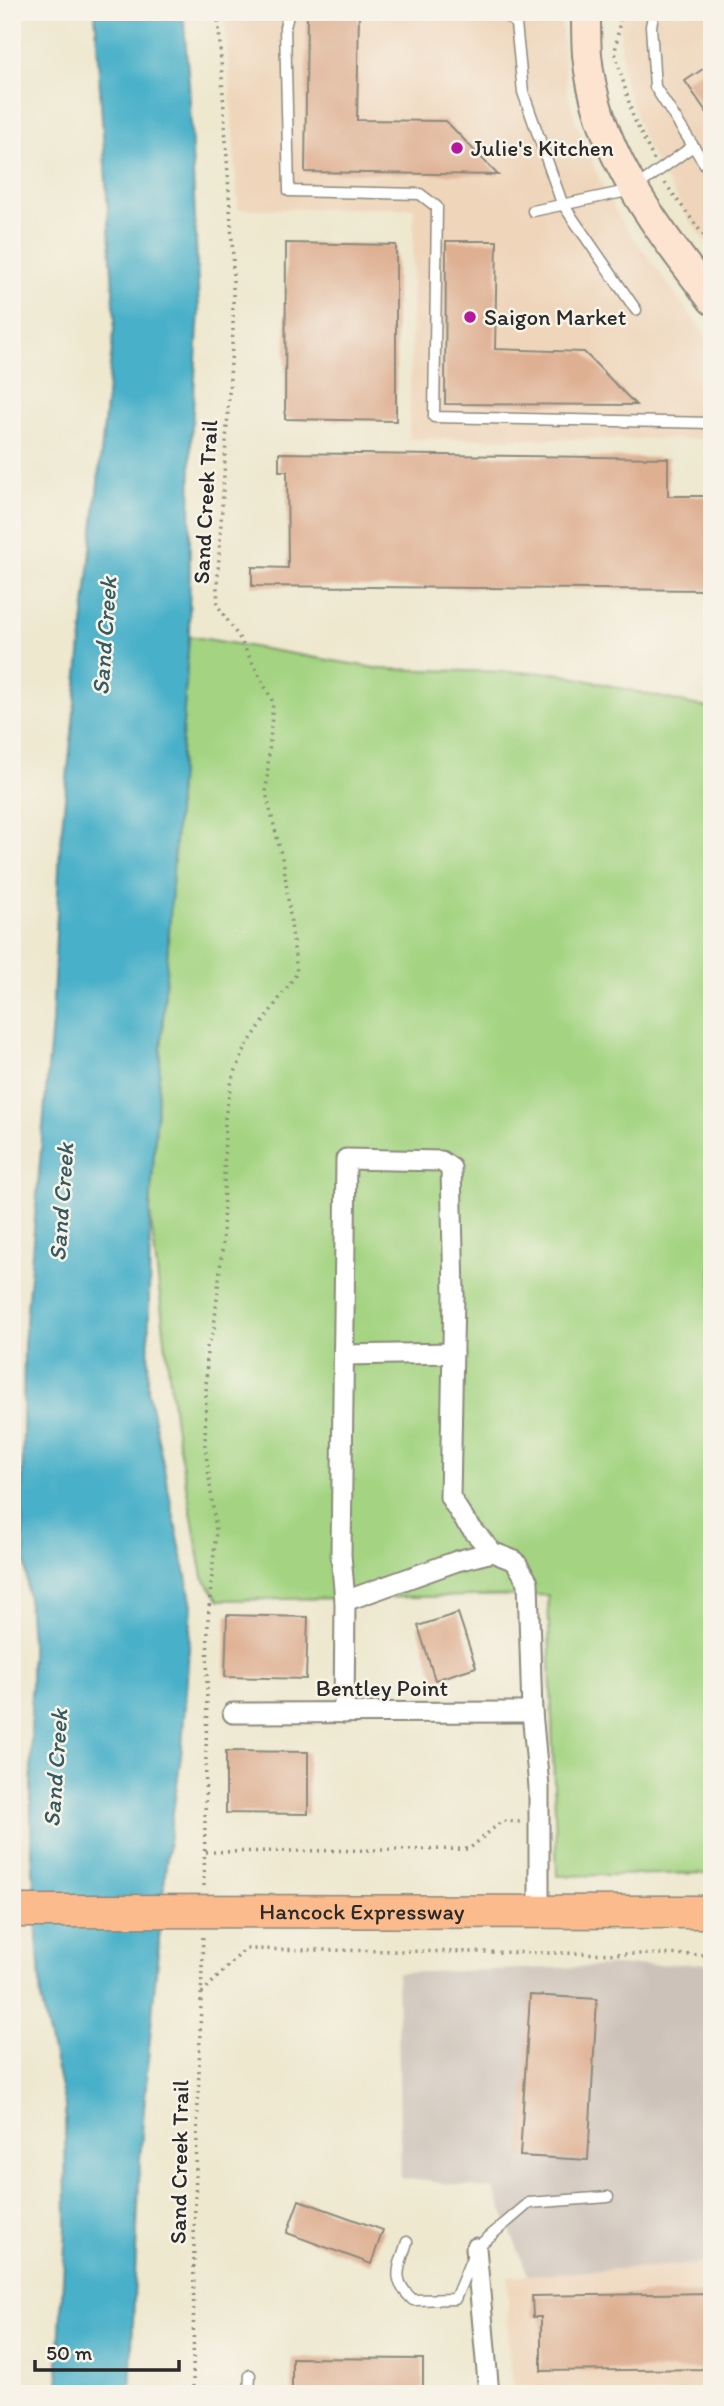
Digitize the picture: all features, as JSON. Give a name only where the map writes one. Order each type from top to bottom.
[{"type":"main road","points":[[586,12],[587,56],[594,95],[632,190],[712,300]]},
{"type":"main road","name":"Hancock Expressway","points":[[12,1911],[202,1909],[712,1912]]},
{"type":"street","points":[[344,1713],[345,1601],[341,1555],[346,1159],[441,1161],[451,1168],[453,1353],[450,1497],[465,1521],[492,1552],[515,1562],[528,1582],[532,1712],[539,1787],[539,1912]]},
{"type":"street","points":[[344,1356],[453,1353]]},
{"type":"street","points":[[345,1601],[457,1561],[492,1552]]},
{"type":"street","name":"Bentley Point","points":[[233,1713],[532,1712]]},
{"type":"street","points":[[476,2248],[489,2394]]},
{"type":"lane","points":[[289,12],[285,27],[289,191],[421,194],[436,207],[434,417],[712,423]]},
{"type":"lane","points":[[654,12],[651,26],[655,88],[712,175]]},
{"type":"lane","points":[[501,14],[516,24],[523,92],[562,203],[636,310]]},
{"type":"lane","points":[[533,211],[632,190],[693,146]]},
{"type":"lane","points":[[407,2242],[397,2275],[401,2289],[412,2300],[455,2299],[476,2248],[529,2203],[608,2197]]},
{"type":"lane","points":[[249,2394],[250,2375]]},
{"type":"path","name":"Sand Creek Trail","points":[[194,2394],[194,2236],[202,1993],[208,1619],[216,1531],[205,1446],[207,1346],[214,1328],[223,1240],[225,1117],[232,1079],[247,1045],[297,973],[284,866],[266,793],[273,702],[240,639],[218,606],[216,588],[233,329],[225,108],[218,12]]},
{"type":"path","points":[[621,12],[615,52],[632,117],[666,186],[712,247]]},
{"type":"path","points":[[205,1852],[469,1849],[502,1821],[539,1823]]},
{"type":"path","points":[[202,1993],[245,1949],[712,1955]]},
{"type":"shaded area","points":[[225,12],[560,12],[568,94],[576,122],[598,176],[619,218],[712,344],[712,439],[409,439],[414,208],[238,209]]},
{"type":"shaded area","points":[[618,12],[712,12],[712,249],[690,221],[647,148],[624,82]]},
{"type":"shaded area","points":[[712,1963],[712,2263],[528,2275],[494,2189],[401,2178],[397,1973]]},
{"type":"shaded area","points":[[712,2263],[712,2394],[514,2394],[508,2351],[508,2276]]},
{"type":"green space","points":[[189,636],[381,669],[555,673],[712,709],[712,1873],[557,1876],[548,1595],[219,1600],[203,1577],[175,1425],[150,1211]]},
{"type":"water","name":"Sand Creek","points":[[95,12],[183,12],[189,83],[199,310],[191,444],[189,636],[150,1211],[148,1390],[192,1605],[182,1748],[166,1864],[140,2159],[130,2394],[60,2394],[58,2365],[66,2227],[65,2106],[41,1999],[31,1835],[31,1641],[22,1515],[24,1344],[52,1023],[60,846],[115,319]]},
{"type":"building","points":[[307,12],[359,12],[357,120],[446,121],[498,175],[305,172]]},
{"type":"building","points":[[712,63],[712,120],[685,81]]},
{"type":"building","points":[[446,241],[497,241],[495,349],[584,352],[636,405],[445,404]]},
{"type":"building","points":[[286,243],[396,245],[396,421],[285,419]]},
{"type":"building","points":[[279,453],[668,458],[668,496],[712,496],[712,590],[252,586],[252,567],[288,568],[287,471],[279,471]]},
{"type":"building","points":[[458,1613],[476,1667],[435,1680],[418,1626]]},
{"type":"building","points":[[227,1615],[308,1617],[306,1679],[225,1677]]},
{"type":"building","points":[[226,1751],[308,1752],[308,1814],[226,1813]]},
{"type":"building","points":[[530,1995],[597,1999],[588,2160],[520,2156]]},
{"type":"building","points":[[299,2200],[383,2230],[371,2264],[287,2233]]},
{"type":"building","points":[[712,2293],[712,2369],[541,2371],[541,2317],[533,2317],[532,2296]]},
{"type":"building","points":[[292,2358],[423,2359],[423,2394],[292,2394]]},
{"type":"place","name":"Julie's Kitchen","points":[[457,148]]},
{"type":"place","name":"Saigon Market","points":[[470,317]]}]
